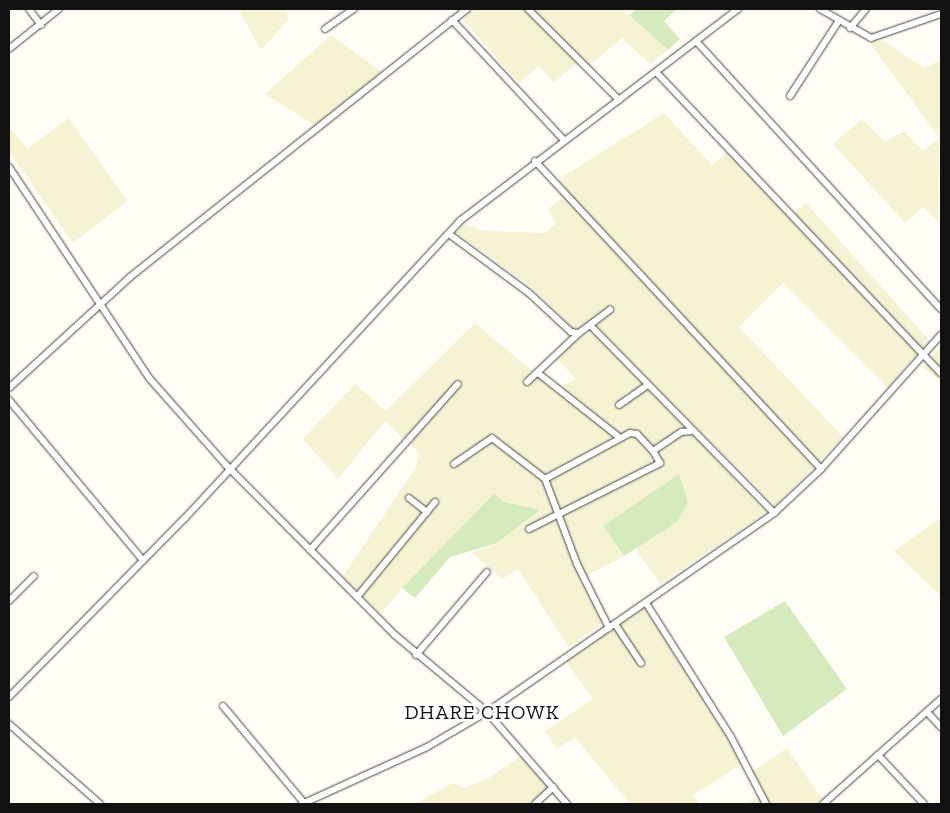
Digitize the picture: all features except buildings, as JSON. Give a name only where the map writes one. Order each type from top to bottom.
[{"type":"street","points":[[29,9],[41,25]]},
{"type":"street","points":[[9,49],[59,9]]},
{"type":"street","points":[[325,29],[354,9]]},
{"type":"street","points":[[9,388],[99,306],[467,9]]},
{"type":"street","points":[[528,9],[619,100]]},
{"type":"street","points":[[9,697],[231,469],[449,234],[535,161],[657,73],[738,9]]},
{"type":"street","points":[[820,9],[850,28],[879,37],[941,14]]},
{"type":"street","points":[[850,28],[866,9]]},
{"type":"street","points":[[452,20],[564,140]]},
{"type":"street","points":[[790,96],[838,22]]},
{"type":"street","points":[[696,42],[941,309]]},
{"type":"street","points":[[657,73],[922,357],[941,373]]},
{"type":"street","points":[[535,161],[821,468]]},
{"type":"street","points":[[9,167],[99,306],[150,379],[231,469],[357,597],[416,655],[487,712],[567,804]]},
{"type":"street","points":[[449,234],[529,293],[571,332],[579,333]]},
{"type":"street","points":[[527,382],[579,333],[591,326],[610,310]]},
{"type":"street","points":[[591,326],[774,513]]},
{"type":"street","points":[[223,706],[303,804],[427,746],[487,712],[774,513],[821,468],[941,335]]},
{"type":"street","points":[[538,373],[620,438]]},
{"type":"street","points":[[310,550],[458,384]]},
{"type":"street","points":[[619,405],[648,385]]},
{"type":"street","points":[[9,400],[143,560]]},
{"type":"street","points":[[654,451],[681,432],[693,431]]},
{"type":"street","points":[[530,529],[558,518],[660,463],[654,451],[637,434],[620,438],[545,479]]},
{"type":"street","points":[[454,464],[492,438],[545,479],[558,518],[609,628]]},
{"type":"street","points":[[409,498],[427,512]]},
{"type":"street","points":[[357,597],[435,502]]},
{"type":"street","points":[[416,655],[487,572]]},
{"type":"street","points":[[9,601],[34,576]]},
{"type":"street","points":[[646,603],[731,738],[766,804]]},
{"type":"street","points":[[615,624],[641,663]]},
{"type":"street","points":[[827,803],[941,699]]},
{"type":"street","points":[[927,712],[941,727]]},
{"type":"street","points":[[9,724],[100,804]]},
{"type":"street","points":[[878,755],[924,804]]},
{"type":"street","points":[[536,804],[552,787]]},
{"type":"shaded area","points":[[238,9],[284,9],[289,19],[261,50]]},
{"type":"shaded area","points":[[474,9],[622,9],[668,50],[650,64],[622,38],[588,67],[581,59],[554,83],[539,66],[519,83],[463,20]]},
{"type":"shaded area","points":[[331,35],[383,73],[316,126],[265,94]]},
{"type":"shaded area","points":[[868,40],[884,41],[924,68],[941,60],[938,221],[923,207],[905,223],[833,144],[862,119],[885,142],[904,131],[923,151],[939,138]]},
{"type":"shaded area","points":[[664,113],[712,165],[729,151],[792,216],[806,203],[929,340],[888,388],[783,283],[739,327],[843,437],[775,506],[593,323],[576,332],[533,288],[456,232],[464,224],[483,231],[545,233],[556,223],[548,209],[569,193],[559,179]]},
{"type":"shaded area","points":[[69,118],[127,201],[73,243],[9,151],[9,127],[27,149]]},
{"type":"shaded area","points":[[475,323],[555,390],[576,379],[554,355],[571,338],[595,333],[767,512],[660,584],[635,548],[677,522],[603,526],[624,556],[586,576],[610,618],[569,647],[518,569],[502,579],[472,553],[497,543],[539,511],[503,502],[402,588],[381,614],[343,576],[415,469],[419,453],[385,421],[338,479],[303,439],[355,384],[386,411]]},
{"type":"shaded area","points":[[941,346],[941,381],[923,367]]},
{"type":"shaded area","points":[[941,518],[941,596],[894,551]]},
{"type":"shaded area","points":[[649,602],[747,761],[693,795],[699,804],[630,804],[575,737],[557,749],[545,731],[593,699],[565,660]]},
{"type":"shaded area","points":[[787,748],[822,799],[816,804],[747,804],[764,793],[752,772]]},
{"type":"shaded area","points":[[522,756],[550,787],[533,804],[415,804],[453,783],[464,788],[488,778]]},
{"type":"green space","points":[[637,9],[677,9],[664,21],[680,39],[668,50],[629,15]]},
{"type":"green space","points":[[679,474],[688,502],[677,522],[624,556],[603,526]]},
{"type":"green space","points":[[494,494],[503,502],[540,510],[497,543],[450,557],[415,598],[402,588]]},
{"type":"green space","points":[[785,601],[847,689],[783,736],[724,637]]},
{"type":"district","name":"DHARE CHOWK","points":[[482,712]]}]
